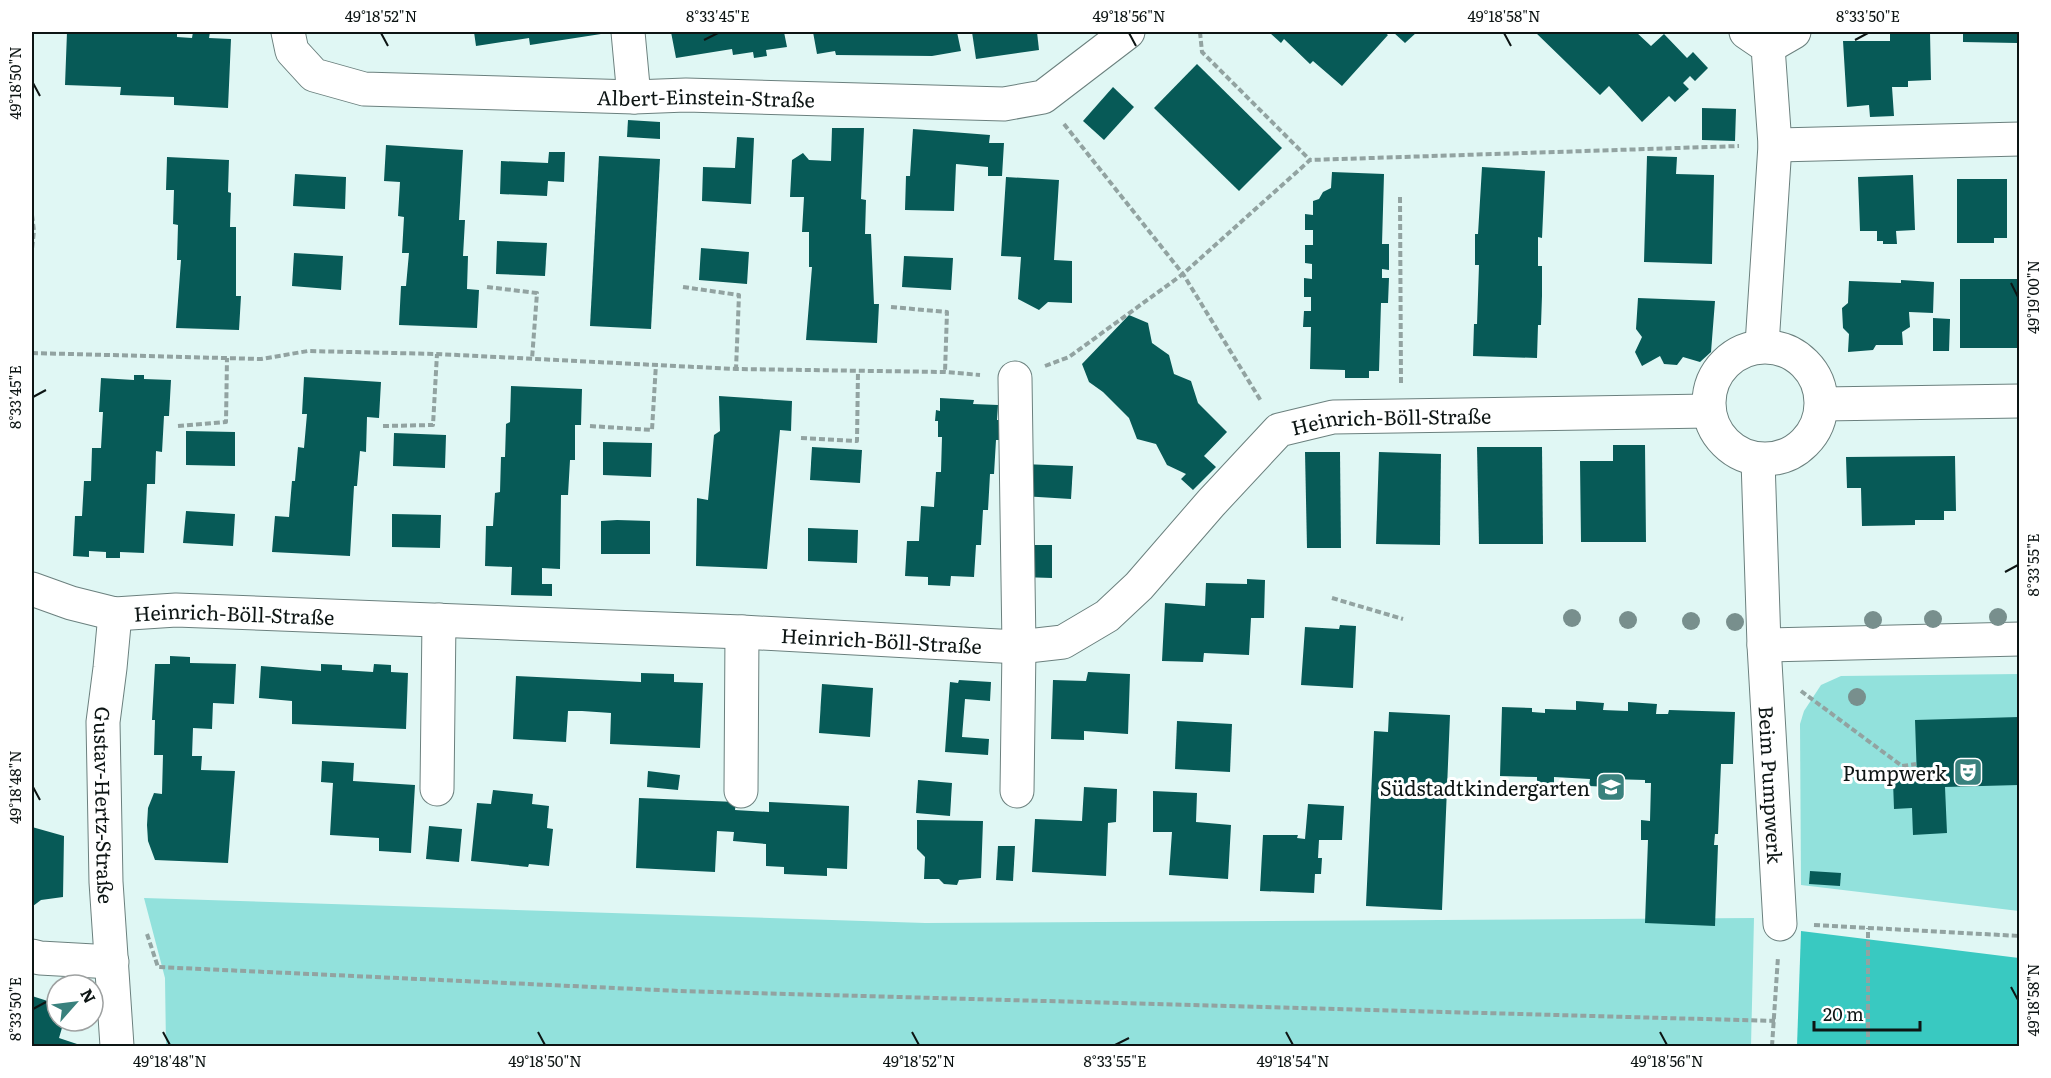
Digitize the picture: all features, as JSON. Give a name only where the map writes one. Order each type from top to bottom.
[{"type":"street","name":"Albert-Einstein-Straße","points":[[288,32],[292,51],[314,75],[364,89],[1004,104],[1042,97],[1128,32]]},
{"type":"street","points":[[628,32],[634,96]]},
{"type":"street","points":[[1762,345],[1775,145],[1769,37]]},
{"type":"street","points":[[1775,145],[2019,139]]},
{"type":"street","points":[[1762,345],[1792,352],[1815,374],[1822,405],[1813,435],[1789,455],[1758,460],[1734,452],[1716,434],[1708,411],[1712,380],[1732,355],[1762,345]]},
{"type":"street","points":[[1015,378],[1019,647],[1017,791]]},
{"type":"street","points":[[1822,405],[2019,401]]},
{"type":"street","name":"Heinrich-Böll-Straße","points":[[32,589],[71,603],[114,614],[176,610],[742,632],[1019,647],[1063,642],[1107,616],[1139,586],[1211,503],[1279,430],[1333,417],[1708,411]]},
{"type":"street","name":"Beim Pumpwerk","points":[[1758,460],[1765,656],[1780,924]]},
{"type":"street","name":"Gustav-Hertz-Straße","points":[[114,614],[103,722],[106,882],[117,1047]]},
{"type":"street","points":[[437,789],[439,620]]},
{"type":"street","points":[[741,791],[742,632]]},
{"type":"street","points":[[1765,656],[2019,639]]},
{"type":"street","points":[[32,956],[112,962]]},
{"type":"path","points":[[1200,32],[1202,52],[1310,160]]},
{"type":"path","points":[[1042,97],[1183,274],[1279,430]]},
{"type":"path","points":[[32,353],[261,359],[308,351],[436,354],[736,369],[945,372],[1015,378],[1069,357],[1183,274],[1310,160],[1775,145]]},
{"type":"path","points":[[1400,197],[1401,416]]},
{"type":"path","points":[[32,215],[34,231],[32,249]]},
{"type":"path","points":[[487,287],[537,293],[532,358]]},
{"type":"path","points":[[683,287],[739,295],[736,369]]},
{"type":"path","points":[[891,307],[947,312],[945,372]]},
{"type":"path","points":[[383,426],[433,425],[436,354]]},
{"type":"path","points":[[178,426],[226,422],[226,358]]},
{"type":"path","points":[[590,426],[652,430],[656,364]]},
{"type":"path","points":[[801,438],[856,441],[858,371]]},
{"type":"path","points":[[1332,598],[1403,619]]},
{"type":"path","points":[[1765,656],[1809,697],[1902,766],[1916,764]]},
{"type":"path","points":[[1772,1047],[1780,924],[2019,936]]},
{"type":"path","points":[[1868,928],[1868,1047]]},
{"type":"path","points":[[145,929],[158,967],[680,991],[1775,1021]]},
{"type":"shaded area","points":[[2019,674],[2019,911],[1801,885],[1800,724],[1804,711],[1821,685],[1841,676]]},
{"type":"shaded area","points":[[144,898],[925,923],[1754,918],[1751,1046],[166,1046],[165,978]]},
{"type":"shaded area","points":[[1801,931],[2019,958],[2019,1046],[1797,1046]]},
{"type":"building","points":[[67,32],[177,32],[177,37],[192,38],[193,32],[210,32],[209,38],[231,39],[228,108],[174,105],[174,97],[120,95],[121,87],[65,85]]},
{"type":"building","points":[[474,32],[601,32],[601,34],[530,45],[529,38],[476,46]]},
{"type":"building","points":[[671,32],[784,32],[787,47],[766,50],[767,56],[754,58],[753,52],[733,55],[732,49],[676,58]]},
{"type":"building","points":[[813,32],[957,32],[961,51],[932,56],[836,55],[835,51],[817,54]]},
{"type":"building","points":[[972,32],[1037,32],[1039,50],[976,59]]},
{"type":"building","points":[[1269,32],[1384,32],[1388,35],[1342,86],[1313,61],[1310,64],[1284,39],[1281,43]]},
{"type":"building","points":[[1393,32],[1417,32],[1405,43]]},
{"type":"building","points":[[1535,32],[1636,32],[1651,46],[1664,34],[1687,58],[1693,52],[1708,68],[1695,81],[1690,76],[1683,83],[1689,89],[1675,102],[1669,96],[1642,122],[1609,86],[1600,95]]},
{"type":"building","points":[[1890,32],[1930,32],[1931,80],[1908,81],[1908,87],[1892,87],[1894,116],[1870,117],[1869,105],[1847,107],[1843,41],[1890,41]]},
{"type":"building","points":[[1963,32],[2017,32],[2017,43],[1963,42]]},
{"type":"building","points":[[1197,64],[1282,148],[1239,191],[1154,108]]},
{"type":"building","points":[[1113,87],[1134,107],[1104,140],[1083,121]]},
{"type":"building","points":[[1702,108],[1736,109],[1735,141],[1702,140]]},
{"type":"building","points":[[628,120],[660,122],[660,139],[627,137]]},
{"type":"building","points":[[832,128],[864,128],[861,199],[866,200],[865,234],[871,234],[874,304],[879,304],[877,343],[806,340],[812,267],[809,267],[809,232],[802,232],[804,197],[790,197],[792,160],[803,153],[809,160],[831,161]]},
{"type":"building","points":[[913,129],[990,135],[989,143],[1004,143],[1002,176],[988,176],[988,167],[956,164],[954,211],[905,210],[906,176],[910,176]]},
{"type":"building","points":[[737,137],[754,138],[751,204],[702,201],[703,167],[735,168]]},
{"type":"building","points":[[386,145],[463,150],[459,220],[465,220],[463,256],[468,256],[467,289],[479,290],[477,328],[399,325],[401,286],[406,286],[409,253],[402,253],[404,217],[398,216],[400,182],[384,181]]},
{"type":"building","points":[[549,152],[565,152],[564,182],[548,181],[547,196],[500,194],[501,161],[548,163]]},
{"type":"building","points":[[599,156],[660,159],[651,329],[590,326]]},
{"type":"building","points":[[1647,156],[1677,157],[1676,174],[1714,175],[1712,264],[1644,262]]},
{"type":"building","points":[[167,157],[229,160],[230,227],[236,227],[236,296],[241,296],[239,330],[176,328],[181,260],[177,260],[178,225],[173,224],[174,190],[166,190]]},
{"type":"building","points":[[1482,167],[1545,171],[1542,238],[1538,237],[1538,266],[1542,266],[1542,296],[1537,358],[1473,356],[1474,324],[1477,324],[1479,265],[1475,265],[1475,234],[1478,234]]},
{"type":"building","points":[[1332,172],[1384,174],[1382,244],[1389,244],[1389,270],[1382,269],[1382,278],[1389,278],[1388,303],[1381,303],[1379,371],[1369,371],[1369,378],[1345,378],[1345,370],[1310,369],[1311,327],[1303,327],[1304,311],[1311,311],[1311,297],[1304,297],[1304,278],[1312,279],[1312,264],[1305,263],[1305,245],[1313,245],[1313,230],[1305,230],[1305,214],[1313,215],[1313,201],[1319,199],[1323,192],[1331,188]]},
{"type":"building","points":[[295,174],[346,177],[345,209],[293,206]]},
{"type":"building","points":[[1913,175],[1915,230],[1896,231],[1897,244],[1883,244],[1883,241],[1877,241],[1877,231],[1860,231],[1858,177]]},
{"type":"building","points":[[1006,177],[1059,180],[1054,260],[1072,261],[1072,303],[1048,302],[1039,310],[1018,299],[1021,257],[1001,256]]},
{"type":"building","points":[[1957,179],[2007,179],[2007,238],[1994,238],[1994,243],[1957,243]]},
{"type":"building","points":[[497,241],[547,243],[545,276],[496,274]]},
{"type":"building","points":[[701,248],[749,252],[747,284],[699,280]]},
{"type":"building","points":[[294,253],[343,256],[341,290],[292,286]]},
{"type":"building","points":[[904,256],[953,258],[951,290],[902,287]]},
{"type":"building","points":[[1960,279],[2019,279],[2019,348],[1960,348]]},
{"type":"building","points":[[1901,280],[1934,282],[1933,313],[1909,312],[1910,327],[1902,332],[1903,345],[1876,345],[1873,350],[1848,352],[1849,334],[1843,328],[1842,308],[1848,303],[1849,281],[1901,283]]},
{"type":"building","points":[[1638,298],[1715,301],[1711,352],[1700,362],[1683,357],[1677,365],[1664,364],[1660,356],[1642,366],[1635,352],[1642,337],[1636,329]]},
{"type":"building","points":[[1129,315],[1148,323],[1152,343],[1169,355],[1174,374],[1191,381],[1198,403],[1227,432],[1204,456],[1216,467],[1193,490],[1181,479],[1186,474],[1167,465],[1156,444],[1137,439],[1129,418],[1103,392],[1089,382],[1082,364]]},
{"type":"building","points":[[1933,318],[1950,319],[1949,351],[1933,351]]},
{"type":"building","points":[[134,375],[144,375],[144,379],[171,380],[169,416],[164,416],[162,452],[156,451],[155,484],[147,484],[144,553],[120,552],[120,558],[106,558],[106,552],[89,551],[89,557],[73,556],[75,516],[82,516],[84,481],[91,481],[92,448],[101,448],[103,412],[99,412],[101,378],[134,380]]},
{"type":"building","points":[[304,377],[381,382],[379,418],[367,417],[366,452],[360,451],[357,486],[354,486],[350,556],[272,552],[275,516],[289,517],[298,447],[304,448],[307,414],[302,414]]},
{"type":"building","points":[[511,386],[582,389],[581,425],[575,425],[575,460],[570,460],[568,495],[561,495],[560,569],[542,568],[542,584],[552,584],[552,596],[511,595],[512,567],[485,566],[486,526],[493,526],[495,493],[500,492],[501,457],[505,457],[506,424],[510,422]]},
{"type":"building","points":[[719,396],[792,401],[791,431],[780,430],[767,569],[696,566],[697,498],[708,500],[714,435],[720,431]]},
{"type":"building","points":[[940,398],[974,400],[973,404],[998,405],[997,420],[1003,420],[1002,440],[996,440],[994,474],[990,474],[988,510],[983,510],[981,545],[976,545],[974,577],[951,576],[950,586],[928,585],[928,577],[905,576],[907,541],[919,541],[921,506],[934,507],[936,472],[941,472],[942,437],[938,437],[938,421],[935,421],[936,410],[940,411]]},
{"type":"building","points":[[186,431],[235,432],[235,466],[186,465]]},
{"type":"building","points":[[394,433],[446,435],[445,468],[393,466]]},
{"type":"building","points":[[603,442],[652,443],[651,477],[603,475]]},
{"type":"building","points":[[1613,445],[1645,445],[1646,542],[1581,542],[1580,461],[1613,461]]},
{"type":"building","points":[[812,447],[862,450],[860,483],[810,480]]},
{"type":"building","points":[[1477,447],[1542,447],[1543,544],[1479,544]]},
{"type":"building","points":[[1305,452],[1340,452],[1341,548],[1307,548]]},
{"type":"building","points":[[1379,452],[1441,454],[1440,545],[1376,544]]},
{"type":"building","points":[[1955,456],[1956,511],[1944,511],[1944,520],[1915,520],[1915,525],[1862,526],[1861,488],[1847,488],[1846,457]]},
{"type":"building","points":[[1023,464],[1073,466],[1071,499],[1022,496]]},
{"type":"building","points":[[186,511],[235,514],[233,546],[183,543]]},
{"type":"building","points":[[392,514],[441,515],[440,548],[392,547]]},
{"type":"building","points":[[601,521],[650,521],[650,554],[601,554]]},
{"type":"building","points":[[808,528],[858,530],[857,563],[808,561]]},
{"type":"building","points":[[1021,545],[1052,545],[1052,578],[1021,577]]},
{"type":"building","points":[[1247,579],[1265,580],[1264,618],[1251,618],[1249,655],[1204,653],[1203,662],[1162,661],[1165,603],[1205,606],[1206,583],[1247,584]]},
{"type":"building","points":[[1340,625],[1356,626],[1353,688],[1301,685],[1305,627],[1339,629]]},
{"type":"building","points":[[170,656],[190,657],[190,663],[236,664],[234,704],[213,703],[212,729],[193,728],[192,756],[202,756],[201,770],[235,771],[228,863],[155,860],[148,841],[148,808],[154,793],[162,794],[163,755],[154,755],[155,720],[152,720],[155,664],[170,664]]},
{"type":"building","points":[[321,664],[342,665],[342,670],[373,672],[374,664],[391,665],[391,672],[408,673],[406,729],[292,724],[292,701],[259,698],[261,666],[321,671]]},
{"type":"building","points":[[1088,672],[1130,674],[1128,734],[1084,731],[1084,740],[1051,739],[1053,680],[1086,681]]},
{"type":"building","points":[[641,673],[674,674],[674,682],[703,683],[700,748],[610,744],[611,713],[582,711],[568,711],[566,742],[513,739],[516,676],[641,682]]},
{"type":"building","points":[[959,680],[991,682],[990,701],[965,699],[962,737],[989,739],[988,755],[945,752],[950,682],[958,683]]},
{"type":"building","points":[[822,684],[873,688],[870,737],[819,733]]},
{"type":"building","points":[[1576,701],[1604,703],[1603,710],[1628,711],[1628,702],[1657,704],[1656,714],[1668,714],[1669,710],[1735,712],[1733,764],[1721,764],[1718,834],[1715,834],[1714,845],[1718,845],[1715,926],[1645,923],[1648,840],[1641,840],[1641,820],[1650,821],[1651,783],[1645,783],[1645,780],[1610,779],[1609,787],[1589,786],[1590,779],[1554,777],[1554,784],[1537,783],[1537,777],[1500,776],[1502,707],[1532,708],[1532,712],[1545,713],[1545,709],[1576,710]]},
{"type":"building","points":[[1389,712],[1450,715],[1442,910],[1366,906],[1374,731],[1388,732]]},
{"type":"building","name":"Pumpwerk","points":[[2019,717],[2019,785],[1945,787],[1947,833],[1913,835],[1912,808],[1894,809],[1893,781],[1917,779],[1915,720]]},
{"type":"building","points":[[1177,721],[1232,724],[1230,772],[1175,769]]},
{"type":"building","points":[[322,761],[354,763],[353,781],[415,785],[411,853],[379,851],[379,838],[330,835],[333,783],[321,782]]},
{"type":"building","points":[[648,771],[680,775],[678,790],[647,787]]},
{"type":"building","points":[[918,780],[952,783],[950,816],[916,813]]},
{"type":"building","points":[[1084,787],[1117,789],[1116,822],[1108,823],[1106,876],[1032,872],[1035,819],[1082,821]]},
{"type":"building","points":[[493,790],[533,794],[532,804],[549,806],[547,828],[553,829],[549,866],[529,864],[528,867],[471,861],[477,803],[491,804]]},
{"type":"building","points":[[1153,791],[1197,793],[1196,822],[1231,825],[1228,879],[1169,875],[1172,832],[1153,832]]},
{"type":"building","points":[[639,798],[736,802],[735,810],[769,812],[769,802],[849,806],[847,869],[827,868],[827,876],[784,874],[784,867],[766,866],[766,844],[733,841],[734,832],[717,831],[715,872],[636,868]]},
{"type":"building","points":[[1308,804],[1344,806],[1342,840],[1319,840],[1318,858],[1322,858],[1321,874],[1315,874],[1314,893],[1260,891],[1263,835],[1298,835],[1297,838],[1305,839]]},
{"type":"building","points":[[917,820],[983,821],[981,878],[959,880],[957,885],[944,884],[939,879],[924,879],[925,857],[917,849]]},
{"type":"building","points":[[429,826],[462,829],[459,862],[426,859]]},
{"type":"building","points":[[32,827],[64,836],[63,897],[41,900],[33,906],[32,905]]},
{"type":"building","points":[[998,846],[1015,846],[1013,881],[996,880]]},
{"type":"building","points":[[1810,871],[1841,873],[1840,886],[1809,884]]},
{"type":"building","points":[[32,996],[45,1000],[45,1033],[60,1033],[59,1038],[83,1046],[32,1046]]},
{"type":"place","name":"Pumpwerk","points":[[1968,772]]},
{"type":"place","name":"Südstadtkindergarten","points":[[1611,787]]}]
